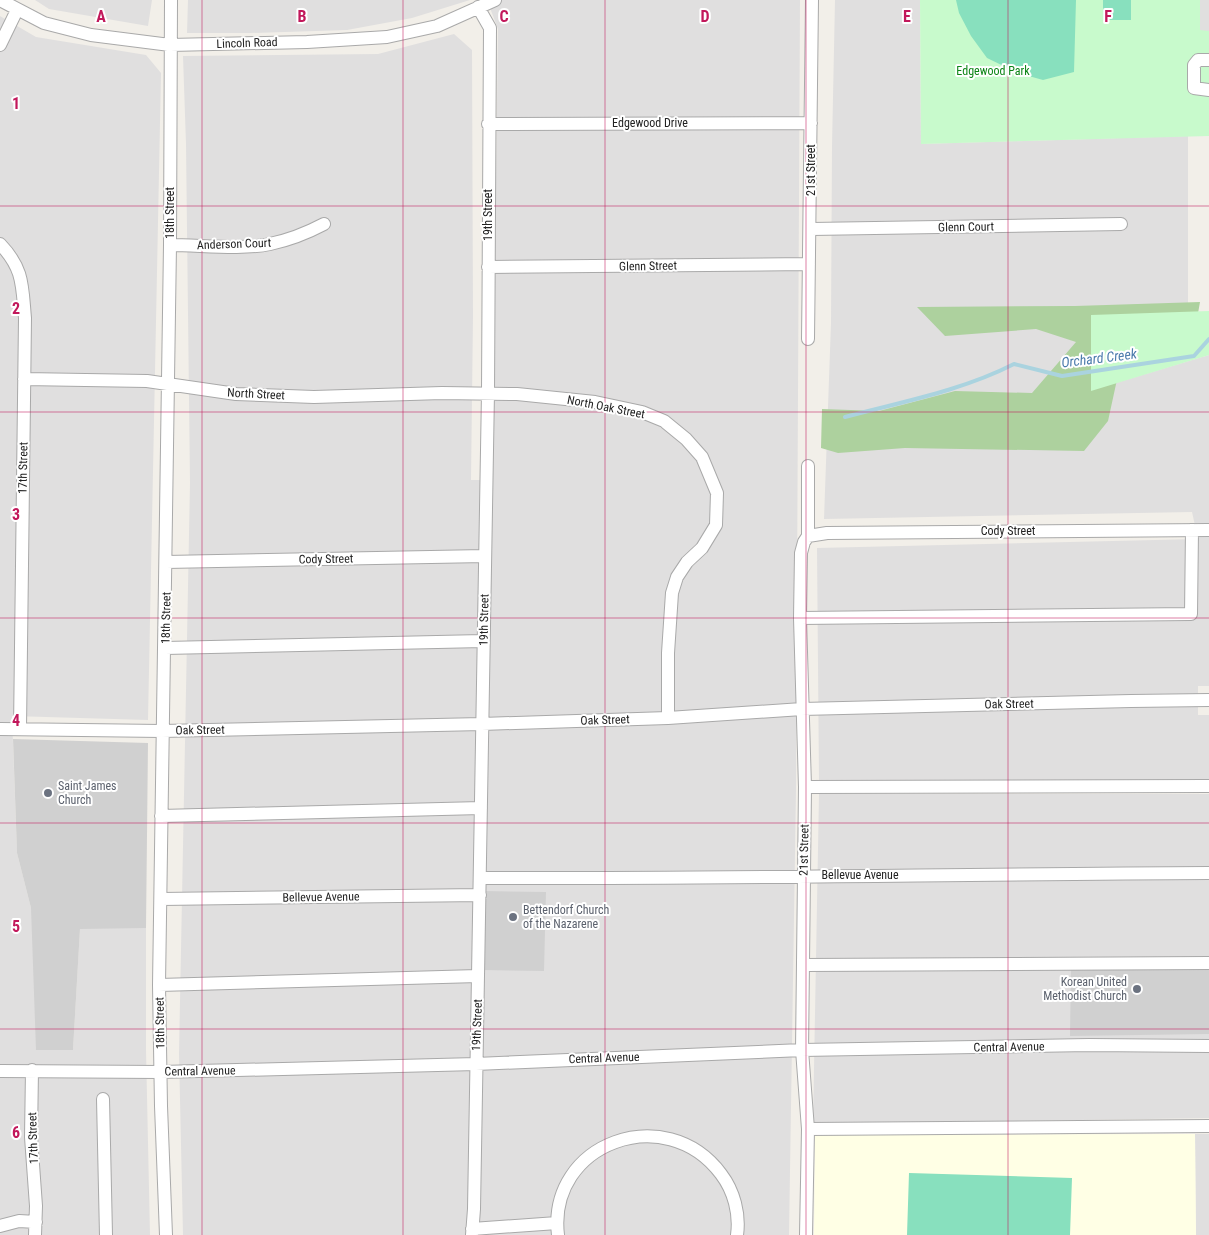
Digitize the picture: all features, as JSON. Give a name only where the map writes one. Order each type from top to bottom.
[{"type":"street","name":"Lincoln Road","points":[[0,0],[44,23],[91,35],[170,45],[307,42],[387,37],[437,26],[495,0]]},
{"type":"street","name":"18th Street","points":[[166,1235],[160,1106],[159,985],[170,245],[171,0]]},
{"type":"street","name":"21st Street","points":[[808,339],[812,0]]},
{"type":"street","name":"19th Street","points":[[472,1232],[480,894],[488,392],[490,28],[478,7]]},
{"type":"street","points":[[0,45],[17,10]]},
{"type":"street","points":[[1209,60],[1198,60],[1194,65],[1194,88],[1209,90]]},
{"type":"street","name":"Edgewood Drive","points":[[488,124],[811,123]]},
{"type":"street","name":"Anderson Court","points":[[170,245],[241,246],[269,244],[299,236],[324,224]]},
{"type":"street","name":"Glenn Court","points":[[810,229],[1121,224]]},
{"type":"street","name":"17th Street","points":[[0,244],[9,253],[22,276],[25,318],[20,729]]},
{"type":"street","name":"Glenn Street","points":[[488,267],[809,264]]},
{"type":"street","name":"North Street","points":[[24,379],[146,381],[168,386],[236,394],[314,398],[488,392]]},
{"type":"street","name":"North Oak Street","points":[[488,392],[595,402],[642,412],[664,421],[686,439],[702,457],[717,493],[716,525],[702,548],[687,562],[677,577],[672,593],[668,653],[668,718]]},
{"type":"street","name":"21st Street","points":[[806,1235],[808,1129],[802,1050],[805,787],[800,618],[801,553],[808,536],[808,466]]},
{"type":"street","points":[[800,618],[1191,614],[1192,530]]},
{"type":"street","name":"Cody Street","points":[[808,536],[827,533],[1209,530]]},
{"type":"street","name":"Cody Street","points":[[166,562],[485,556]]},
{"type":"street","points":[[165,648],[483,641]]},
{"type":"street","name":"Oak Street","points":[[0,729],[162,731],[482,724],[668,718],[802,709],[1132,700],[1209,700]]},
{"type":"street","points":[[805,787],[1209,786]]},
{"type":"street","points":[[161,816],[481,808]]},
{"type":"street","name":"Bellevue Avenue","points":[[480,878],[1209,873]]},
{"type":"street","name":"Bellevue Avenue","points":[[161,899],[480,894]]},
{"type":"street","points":[[804,964],[1209,963]]},
{"type":"street","points":[[159,985],[478,976]]},
{"type":"street","name":"Central Avenue","points":[[0,1071],[161,1072],[476,1064],[802,1050],[1089,1045],[1209,1046]]},
{"type":"street","name":"17th Street","points":[[32,1070],[31,1138],[36,1235]]},
{"type":"street","points":[[103,1099],[106,1235]]},
{"type":"street","points":[[808,1129],[1209,1126]]},
{"type":"street","points":[[472,1232],[557,1229],[560,1202],[568,1182],[586,1160],[596,1151],[616,1141],[636,1136],[657,1136],[678,1141],[697,1150],[714,1164],[726,1181],[735,1201],[738,1226],[737,1235]]},
{"type":"street","points":[[0,1226],[19,1221],[36,1222]]},
{"type":"shaded area","points":[[35,0],[152,0],[148,26],[49,9]]},
{"type":"shaded area","points":[[188,0],[470,0],[412,18],[347,30],[187,33]]},
{"type":"shaded area","points":[[487,0],[800,0],[796,790],[789,1235],[183,1235],[179,1054],[190,483],[186,144],[183,56],[378,54],[454,34],[472,50],[473,316],[471,480],[492,480],[498,29]]},
{"type":"shaded area","points":[[835,0],[920,0],[921,144],[1188,136],[1188,313],[1092,390],[1209,355],[1209,686],[1198,686],[1198,715],[1209,715],[1209,781],[819,782],[817,548],[1198,539],[1192,512],[824,519],[831,323]]},
{"type":"shaded area","points":[[1200,0],[1209,0],[1209,31],[1200,31]]},
{"type":"shaded area","points":[[0,16],[36,37],[146,55],[161,73],[148,720],[12,716],[17,853],[31,908],[73,1050],[80,928],[146,928],[146,1050],[150,1235],[0,1235]]},
{"type":"shaded area","points":[[13,739],[148,743],[146,928],[80,929],[73,1050],[36,1050],[31,908],[17,853]]},
{"type":"shaded area","points":[[819,794],[1209,794],[1209,1118],[813,1124]]},
{"type":"shaded area","points":[[484,891],[546,892],[544,971],[483,970]]},
{"type":"shaded area","points":[[1209,965],[1209,1034],[1070,1036],[1071,967]]},
{"type":"shaded area","points":[[1195,1134],[1209,1134],[1209,1235],[1196,1235]]},
{"type":"shaded area","points":[[1195,1134],[1196,1235],[814,1235],[815,1135]]},
{"type":"green space","name":"Edgewood Park","points":[[920,0],[1200,0],[1200,30],[1209,31],[1209,136],[921,144]]},
{"type":"green space","points":[[956,0],[1076,0],[1074,72],[1043,80],[1018,73],[987,58],[971,36],[959,13]]},
{"type":"green space","points":[[1103,0],[1131,0],[1131,20],[1103,20]]},
{"type":"green space","points":[[1200,302],[1194,336],[1118,375],[1108,421],[1084,451],[905,448],[838,453],[821,448],[822,409],[879,411],[955,391],[1032,393],[1076,342],[1036,329],[945,336],[917,307],[1075,306]]},
{"type":"green space","points":[[1209,311],[1209,355],[1091,391],[1091,315]]},
{"type":"green space","points":[[909,1173],[1072,1178],[1070,1235],[907,1235]]},
{"type":"waterway","name":"Orchard Creek","points":[[845,417],[952,389],[1014,364],[1062,376],[1194,356],[1209,339]]},
{"type":"place","name":"Saint James Church","points":[[48,793]]},
{"type":"place","name":"Bettendorf Church of the Nazarene","points":[[513,917]]},
{"type":"place","name":"Korean United Methodist Church","points":[[1137,989]]}]
